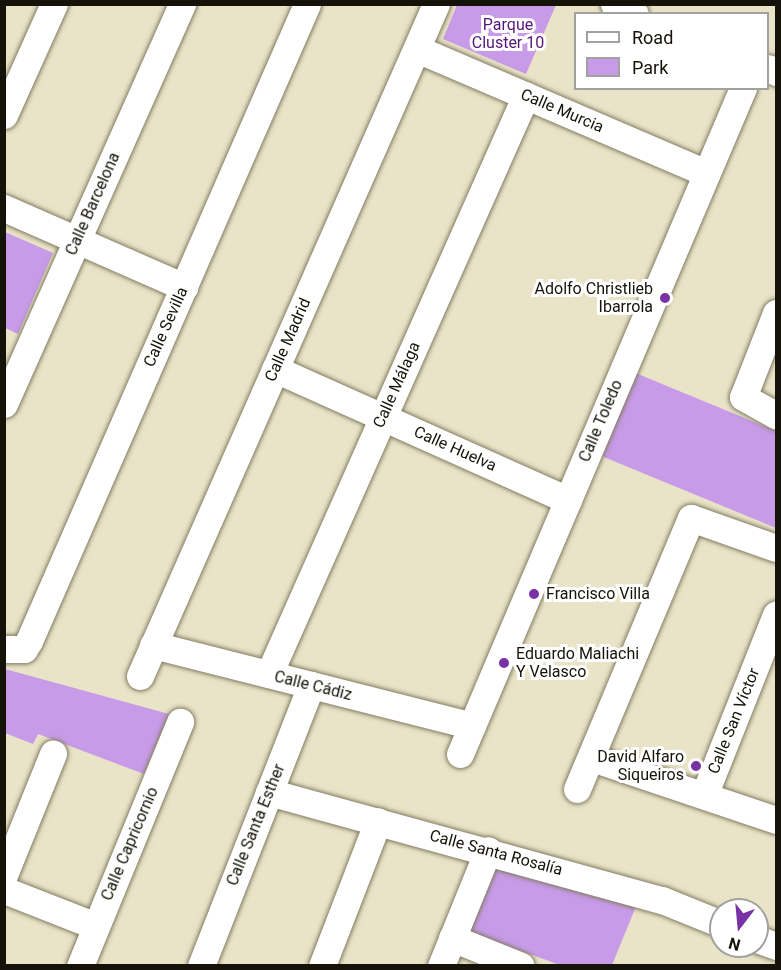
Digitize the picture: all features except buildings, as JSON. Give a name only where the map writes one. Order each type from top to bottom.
[{"type":"street","points":[[4,115],[54,4]]},
{"type":"street","name":"Calle Barcelona","points":[[4,404],[182,4]]},
{"type":"street","name":"Calle Sevilla","points":[[14,649],[184,287],[307,4]]},
{"type":"street","name":"Calle Madrid","points":[[140,676],[436,4]]},
{"type":"street","points":[[614,4],[631,12]]},
{"type":"street","name":"Calle Murcia","points":[[417,49],[707,173]]},
{"type":"street","name":"Calle Toledo","points":[[460,754],[742,90]]},
{"type":"street","name":"Calle Málaga","points":[[269,674],[526,95]]},
{"type":"street","points":[[4,208],[184,287]]},
{"type":"street","points":[[777,313],[743,397],[777,415]]},
{"type":"street","name":"Calle Huelva","points":[[275,369],[568,500]]},
{"type":"street","points":[[577,789],[592,758],[691,518],[777,548]]},
{"type":"street","name":"Calle San Víctor","points":[[705,793],[777,615]]},
{"type":"street","name":"Calle Cádiz","points":[[153,645],[472,726]]},
{"type":"street","name":"Calle Santa Esther","points":[[201,966],[311,685]]},
{"type":"street","name":"Calle Capricornio","points":[[80,966],[180,722]]},
{"type":"street","points":[[4,875],[53,754]]},
{"type":"street","points":[[592,758],[705,793],[777,820]]},
{"type":"street","name":"Calle Santa Rosalía","points":[[269,792],[488,850],[662,900],[709,919]]},
{"type":"street","points":[[322,966],[378,821]]},
{"type":"street","points":[[441,966],[488,850]]},
{"type":"street","points":[[4,890],[96,926]]},
{"type":"street","points":[[452,938],[521,966]]},
{"type":"green space","name":"Parque Cluster 10","points":[[457,4],[556,5],[526,74],[443,39]]},
{"type":"green space","points":[[5,232],[53,253],[18,334],[5,328]]},
{"type":"green space","points":[[633,372],[776,431],[776,528],[599,455]]},
{"type":"green space","points":[[5,669],[169,714],[144,774],[38,734],[33,744],[5,733]]},
{"type":"green space","points":[[494,865],[637,904],[612,965],[560,965],[466,931]]},
{"type":"place","name":"Adolfo Christlieb Ibarrola","points":[[665,298]]},
{"type":"place","name":"Francisco Villa","points":[[534,594]]},
{"type":"place","name":"Eduardo Maliachi Y Velasco","points":[[504,663]]},
{"type":"place","name":"David Alfaro Siqueiros","points":[[696,766]]}]
